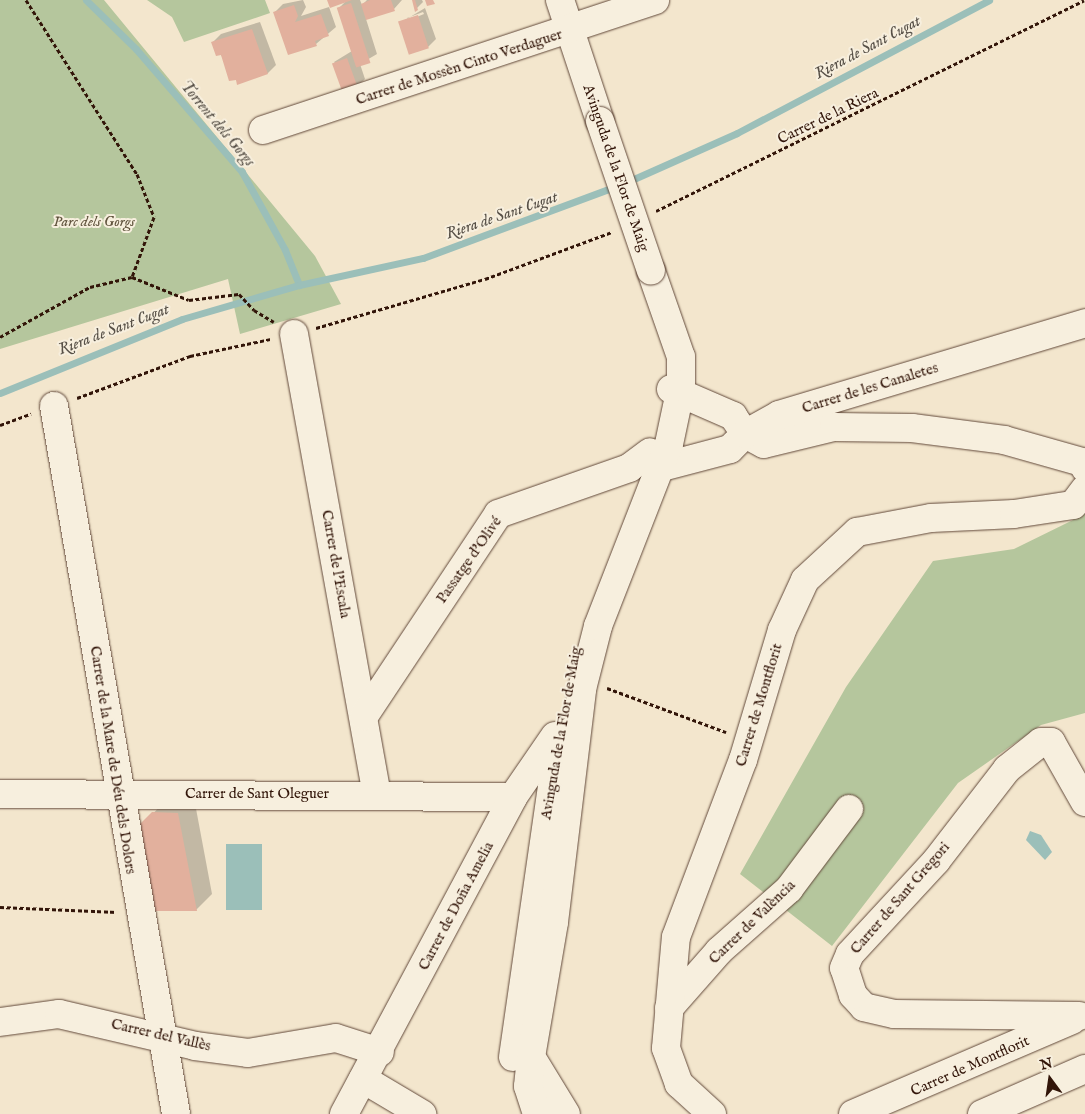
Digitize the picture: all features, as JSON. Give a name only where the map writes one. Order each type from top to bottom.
[{"type":"street","name":"Avinguda de la Flor de Maig","points":[[537,1114],[528,1086],[531,1056],[554,922],[582,692],[598,626],[676,391],[682,358],[560,0]]},
{"type":"street","name":"Carrer de Mossèn Cinto Verdaguer","points":[[263,130],[571,30],[655,0]]},
{"type":"street","name":"Carrer de les Canaletes","points":[[745,434],[779,415],[1085,323]]},
{"type":"street","name":"Carrer de l'Escala","points":[[294,334],[378,793]]},
{"type":"street","points":[[676,391],[734,416],[745,434],[764,444],[834,427],[912,428],[1004,440],[1082,462],[1085,468]]},
{"type":"street","name":"Carrer de la Mare de Déu dels Dolors","points":[[54,406],[159,1035],[176,1114]]},
{"type":"street","points":[[653,460],[730,449],[745,434]]},
{"type":"street","name":"Avinguda de la Flor de Maig","points":[[521,1114],[512,1054],[560,727],[573,652],[653,460]]},
{"type":"street","name":"Passatge d'Olivé","points":[[364,716],[498,514],[653,460]]},
{"type":"street","name":"Carrer de Montflorit","points":[[712,1114],[679,1084],[666,1048],[669,1008],[681,918],[750,741],[782,630],[805,580],[857,532],[931,518],[1014,514],[1073,505],[1085,489]]},
{"type":"street","name":"Carrer de Doña Amelia","points":[[344,1114],[380,1052],[513,798],[582,692]]},
{"type":"street","name":"Carrer de Sant Gregori","points":[[1082,1015],[894,1014],[864,1007],[849,988],[844,968],[850,954],[936,861],[1007,769],[1041,742],[1052,742],[1085,802]]},
{"type":"street","name":"Carrer de Sant Oleguer","points":[[0,794],[378,793],[513,798]]},
{"type":"street","name":"Carrer de València","points":[[669,1008],[719,952],[789,889],[849,809]]},
{"type":"street","name":"Carrer del Vallès","points":[[0,1022],[59,1014],[159,1035],[195,1046],[248,1053],[336,1038],[380,1052]]},
{"type":"street","name":"Carrer de Montflorit","points":[[853,1114],[1082,1015]]},
{"type":"street","points":[[531,1056],[566,1114]]},
{"type":"street","points":[[982,1114],[1085,1069]]},
{"type":"street","points":[[363,1080],[422,1114]]},
{"type":"path","points":[[26,0],[136,174],[154,217],[132,277]]},
{"type":"path","name":"Carrer de la Riera","points":[[649,214],[1084,0]]},
{"type":"path","points":[[579,247],[614,231]]},
{"type":"path","points":[[0,337],[90,287],[132,277],[189,300],[239,294],[254,310]]},
{"type":"path","points":[[0,425],[54,406]]},
{"type":"path","points":[[582,692],[750,741]]},
{"type":"path","points":[[0,907],[139,913]]},
{"type":"green space","name":"Parc dels Gorgs","points":[[0,0],[104,0],[315,256],[341,304],[240,334],[228,279],[0,349]]},
{"type":"green space","points":[[147,0],[265,0],[270,13],[184,42],[172,17]]},
{"type":"green space","points":[[1085,506],[1085,713],[1041,725],[958,783],[832,946],[740,874],[846,687],[933,561],[1014,549],[1073,520]]},
{"type":"water","points":[[1030,831],[1041,835],[1052,852],[1045,860],[1026,840]]},
{"type":"water","points":[[226,844],[262,844],[262,910],[226,910]]},
{"type":"building","points":[[327,0],[352,0],[330,8]]},
{"type":"building","points":[[370,0],[391,0],[395,11],[366,20],[361,4]]},
{"type":"building","points":[[412,0],[415,0],[418,10],[415,12]]},
{"type":"building","points":[[425,0],[433,0],[435,4],[427,6]]},
{"type":"building","points":[[351,3],[370,63],[356,68],[337,8]]},
{"type":"building","points":[[294,5],[298,16],[295,22],[321,14],[329,36],[315,41],[317,46],[288,55],[273,12]]},
{"type":"building","points":[[418,15],[429,48],[409,55],[398,21]]},
{"type":"building","points":[[252,29],[268,74],[237,85],[236,80],[229,81],[221,55],[216,56],[211,42]]},
{"type":"building","points":[[347,58],[358,88],[343,94],[332,63]]},
{"type":"building","points":[[152,812],[178,813],[197,911],[154,911],[140,824]]},
{"type":"waterway","name":"Torrent dels Gorgs","points":[[86,0],[136,49],[242,172],[285,250],[299,285]]},
{"type":"waterway","name":"Riera de Sant Cugat","points":[[627,182],[737,133],[989,0]]},
{"type":"waterway","name":"Riera de Sant Cugat","points":[[0,393],[182,319],[299,285],[423,258],[617,186]]}]
